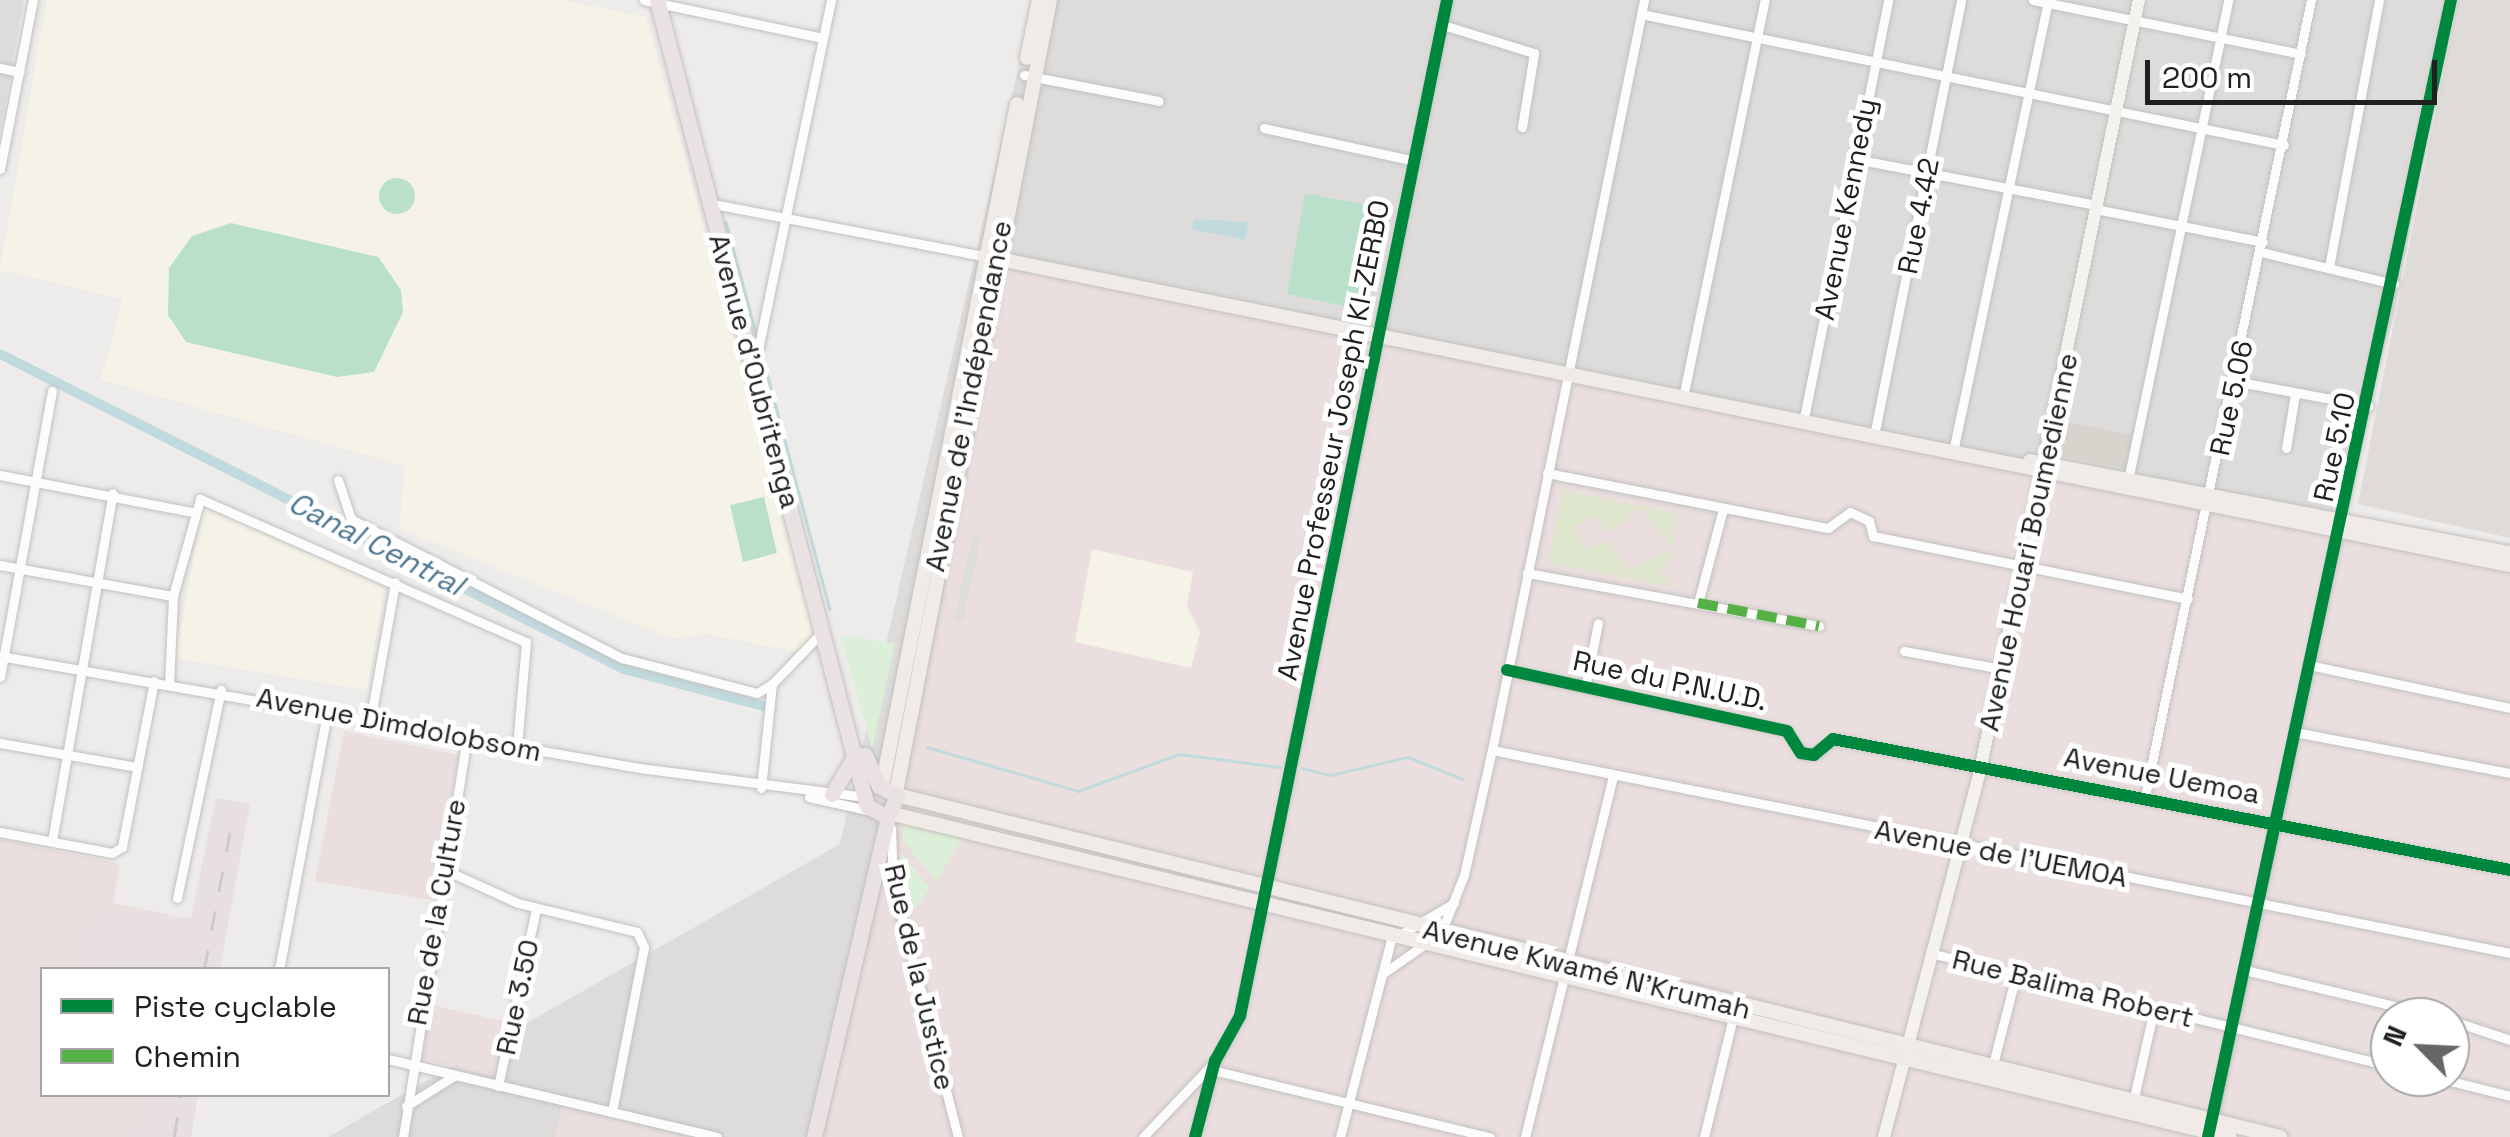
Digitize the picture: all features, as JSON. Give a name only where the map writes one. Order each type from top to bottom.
[{"type":"highway","name":"Avenue d'Oubritenga","points":[[653,1],[856,744],[882,802]]},
{"type":"highway","points":[[832,794],[856,744]]},
{"type":"highway","points":[[814,1137],[872,887],[882,802]]},
{"type":"main road","name":"Avenue de l'Indépendance","points":[[882,802],[1028,76],[1039,0]]},
{"type":"main road","name":"Avenue de l'Indépendance","points":[[1028,76],[1050,0]]},
{"type":"main road","name":"Avenue Houari Boumedienne","points":[[1884,1137],[1982,766],[2139,0]]},
{"type":"main road","points":[[989,257],[2045,465],[2510,565]]},
{"type":"main road","points":[[2344,527],[2510,553]]},
{"type":"main road","name":"Avenue Kwamé N'Krumah","points":[[882,802],[1266,896],[1441,933],[1566,971]]},
{"type":"main road","name":"Avenue Kwamé N'Krumah","points":[[1266,896],[1426,944],[1566,971],[2132,1102],[2230,1137]]},
{"type":"main road","name":"Avenue Kwamé N'Krumah","points":[[1984,1069],[2210,1130],[2280,1137]]},
{"type":"street","points":[[0,170],[33,0]]},
{"type":"street","points":[[754,368],[831,0]]},
{"type":"street","name":"Avenue Professeur Joseph KI-ZERBO","points":[[1214,1065],[1240,1016],[1447,0]]},
{"type":"street","points":[[1385,972],[1441,933],[1454,903],[1492,750],[1644,0]]},
{"type":"street","points":[[1684,393],[1764,0]]},
{"type":"street","name":"Avenue Kennedy","points":[[1804,418],[1888,0]]},
{"type":"street","name":"Rue 4.42","points":[[1875,431],[1961,0]]},
{"type":"street","points":[[2033,0],[2301,54]]},
{"type":"street","points":[[2128,482],[2228,0]]},
{"type":"street","name":"Rue 5.06","points":[[2145,796],[2311,0]]},
{"type":"street","points":[[2329,267],[2379,0]]},
{"type":"street","name":"Rue 5.10","points":[[2210,1130],[2282,824],[2452,0]]},
{"type":"street","points":[[653,1],[823,38]]},
{"type":"street","points":[[1954,447],[2048,2]]},
{"type":"street","points":[[1641,14],[2284,144]]},
{"type":"street","points":[[1443,25],[1531,49],[1522,127]]},
{"type":"street","points":[[0,68],[20,72]]},
{"type":"street","points":[[1028,76],[1159,100]]},
{"type":"street","points":[[1264,128],[1415,162]]},
{"type":"street","points":[[1854,158],[2182,226],[2394,284]]},
{"type":"street","points":[[708,203],[989,257]]},
{"type":"street","points":[[2234,381],[2369,406]]},
{"type":"street","points":[[0,676],[52,391]]},
{"type":"street","points":[[2286,448],[2295,394]]},
{"type":"street","points":[[1548,473],[1828,528],[1850,512],[1869,521],[1872,536],[2188,599]]},
{"type":"street","points":[[0,475],[113,493],[192,512]]},
{"type":"street","points":[[338,480],[351,518],[606,650],[757,693],[772,684],[824,630]]},
{"type":"street","points":[[52,840],[113,493]]},
{"type":"street","points":[[169,686],[173,596],[192,512],[200,499],[521,639],[531,649],[517,747]]},
{"type":"street","points":[[1698,603],[1723,508]]},
{"type":"street","points":[[0,565],[173,596]]},
{"type":"street","points":[[1527,573],[1820,626]]},
{"type":"street","points":[[371,716],[394,582]]},
{"type":"street","points":[[1585,687],[1598,622]]},
{"type":"street","points":[[1904,651],[2002,669]]},
{"type":"street","name":"Avenue Dimdolobsom","points":[[2,656],[371,716],[467,738],[762,788],[882,802]]},
{"type":"street","points":[[2314,666],[2510,708]]},
{"type":"street","name":"Rue du P.N.U.D.","points":[[1507,670],[1787,731],[1801,753],[1814,756],[1833,739],[1982,766]]},
{"type":"street","points":[[0,832],[112,853],[126,842],[154,681]]},
{"type":"street","points":[[762,788],[772,684]]},
{"type":"street","points":[[177,898],[221,690]]},
{"type":"street","points":[[281,967],[328,709]]},
{"type":"street","points":[[2300,732],[2510,774]]},
{"type":"street","name":"Rue de la Culture","points":[[390,1060],[408,1064],[467,738]]},
{"type":"street","points":[[0,743],[138,767]]},
{"type":"street","name":"Avenue de l'UEMOA","points":[[1492,750],[2510,953]]},
{"type":"street","name":"Avenue Uemoa","points":[[1982,766],[2510,870]]},
{"type":"street","points":[[1525,1137],[1613,776]]},
{"type":"street","name":"Avenue Dimdolobsom","points":[[797,793],[882,802]]},
{"type":"street","name":"Rue de la Justice","points":[[882,802],[893,884],[958,1137]]},
{"type":"street","points":[[442,869],[536,908],[625,927],[642,940],[612,1112]]},
{"type":"street","points":[[1340,1137],[1394,936],[1454,903]]},
{"type":"street","name":"Rue 3.50","points":[[498,1086],[536,908]]},
{"type":"street","name":"Rue Balima Robert","points":[[1930,953],[2370,1061]]},
{"type":"street","points":[[2249,970],[2370,1000]]},
{"type":"street","points":[[1984,1069],[2016,975]]},
{"type":"street","points":[[2132,1102],[2154,1010]]},
{"type":"street","points":[[1704,1137],[1734,1011]]},
{"type":"street","points":[[2470,1027],[2510,1040]]},
{"type":"street","points":[[402,1137],[408,1064],[717,1137]]},
{"type":"street","points":[[1214,1065],[1490,1137]]},
{"type":"street","points":[[1143,1137],[1214,1065]]},
{"type":"street","points":[[1194,1137],[1214,1065]]},
{"type":"street","points":[[406,1106],[456,1074]]},
{"type":"street","points":[[2470,1086],[2510,1096]]},
{"type":"shaded area","points":[[0,0],[24,0],[0,132]]},
{"type":"shaded area","points":[[47,0],[560,0],[646,17],[816,634],[797,652],[707,634],[672,638],[399,528],[405,466],[101,380],[123,299],[0,270]]},
{"type":"shaded area","points":[[1034,0],[2452,0],[2394,317],[2329,521],[2469,997],[2370,997],[2370,1097],[2470,1097],[2470,1001],[2510,1137],[328,1137],[840,844]]},
{"type":"shaded area","points":[[2458,0],[2510,0],[2510,538],[2358,504]]},
{"type":"shaded area","points":[[995,258],[2510,565],[2510,1137],[814,1137],[896,792]]},
{"type":"shaded area","points":[[2067,422],[2133,435],[2126,468],[2061,456]]},
{"type":"shaded area","points":[[203,507],[374,578],[384,589],[367,690],[175,658]]},
{"type":"shaded area","points":[[972,537],[981,538],[963,622],[954,620]]},
{"type":"shaded area","points":[[1092,549],[1193,572],[1187,606],[1200,632],[1191,668],[1075,642]]},
{"type":"shaded area","points":[[344,731],[459,755],[432,900],[315,881]]},
{"type":"shaded area","points":[[216,798],[250,804],[220,967],[88,967],[83,957],[97,912],[191,918]]},
{"type":"shaded area","points":[[0,839],[120,864],[113,903],[171,915],[83,957],[88,967],[40,967],[40,1097],[153,1097],[137,1137],[0,1137]]},
{"type":"shaded area","points":[[431,1005],[507,1022],[495,1077],[422,1059]]},
{"type":"shaded area","points":[[153,1097],[198,1097],[191,1137],[137,1137]]},
{"type":"shaded area","points":[[562,1106],[690,1137],[555,1137]]},
{"type":"green space","points":[[397,178],[410,183],[415,196],[410,209],[397,214],[384,209],[379,196],[384,183]]},
{"type":"green space","points":[[1305,193],[1385,209],[1364,310],[1287,294]]},
{"type":"green space","points":[[231,223],[378,257],[401,290],[403,312],[374,372],[337,377],[186,342],[168,315],[169,268],[192,236]]},
{"type":"green space","points":[[1563,490],[1674,513],[1673,548],[1641,507],[1610,532],[1593,516],[1574,528],[1586,549],[1608,541],[1629,572],[1666,551],[1676,553],[1660,571],[1673,587],[1548,563]]},
{"type":"green space","points":[[764,497],[777,553],[743,562],[730,505]]},
{"type":"green space","points":[[841,636],[895,643],[872,749]]},
{"type":"green space","points":[[904,822],[962,838],[936,881],[902,839]]},
{"type":"green space","points":[[900,852],[930,888],[910,914],[900,871]]},
{"type":"water","points":[[1194,219],[1248,222],[1245,240],[1192,229]]},
{"type":"waterway","points":[[726,222],[757,337]]},
{"type":"waterway","name":"Canal Central","points":[[0,354],[624,669],[763,706]]},
{"type":"waterway","points":[[762,354],[830,609]]},
{"type":"waterway","name":"Canal Central","points":[[927,747],[1078,791],[1179,754],[1280,767]]},
{"type":"waterway","points":[[1302,768],[1330,775],[1408,757],[1463,779]]},
{"type":"railway","points":[[205,967],[230,831]]},
{"type":"railway","points":[[174,1137],[181,1097]]},
{"type":"marked path","points":[[1698,603],[1819,626]]},
{"type":"cycle path","points":[[1195,1137],[1215,1061],[1240,1016],[1447,0]]},
{"type":"cycle path","points":[[2208,1137],[2451,0]]},
{"type":"cycle path","points":[[1507,670],[1787,731],[1801,753],[1814,755],[1833,739],[2510,870]]}]
